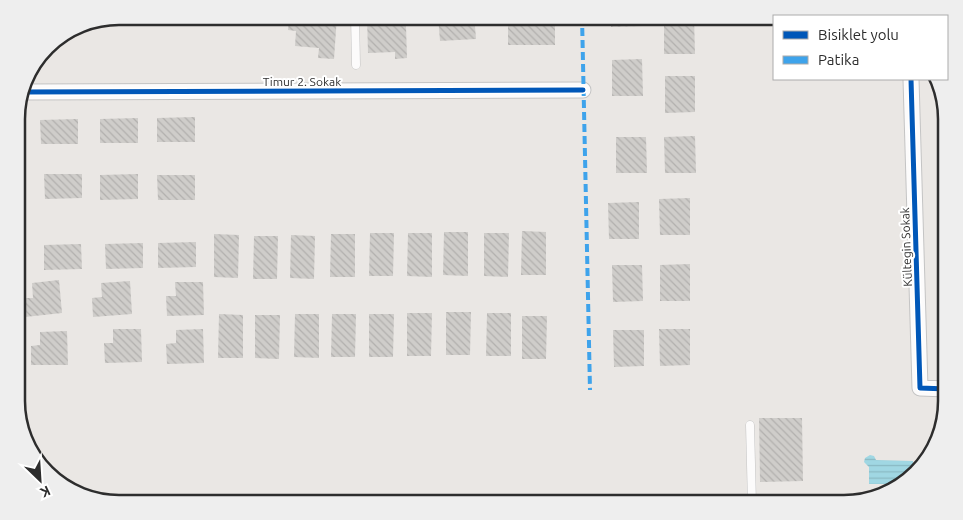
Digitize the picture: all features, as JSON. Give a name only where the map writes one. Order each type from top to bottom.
[{"type":"street","name":"Kültegin Sokak","points":[[911,80],[920,388],[938,389]]},
{"type":"street","name":"Timur 2. Sokak","points":[[29,92],[583,90]]},
{"type":"lane","points":[[355,25],[356,65]]},
{"type":"lane","points":[[750,425],[752,495]]},
{"type":"water","points":[[870,455],[874,456],[876,460],[913,461],[913,465],[888,484],[869,484],[869,467],[864,462],[865,458]]},
{"type":"building","points":[[288,25],[336,25],[334,59],[318,58],[319,48],[295,46],[296,31],[288,30]]},
{"type":"building","points":[[367,25],[406,26],[407,58],[395,59],[395,52],[368,53]]},
{"type":"building","points":[[439,25],[486,25],[475,26],[476,39],[440,41]]},
{"type":"building","points":[[508,25],[555,25],[555,45],[508,45]]},
{"type":"building","points":[[611,25],[642,25],[642,26],[611,27]]},
{"type":"building","points":[[664,25],[694,25],[695,54],[664,54]]},
{"type":"building","points":[[642,59],[643,96],[612,96],[612,60]]},
{"type":"building","points":[[665,76],[695,76],[695,112],[665,113]]},
{"type":"building","points":[[195,117],[195,142],[157,142],[157,118]]},
{"type":"building","points":[[138,118],[138,143],[100,143],[100,119]]},
{"type":"building","points":[[78,119],[78,144],[41,144],[40,120]]},
{"type":"building","points":[[695,136],[696,173],[665,173],[664,137]]},
{"type":"building","points":[[616,137],[646,137],[647,173],[616,173]]},
{"type":"building","points":[[44,174],[82,174],[82,198],[45,199]]},
{"type":"building","points":[[138,174],[138,199],[100,200],[100,175]]},
{"type":"building","points":[[25,175],[26,175],[25,200]]},
{"type":"building","points":[[157,175],[195,175],[195,200],[158,200]]},
{"type":"building","points":[[690,198],[690,235],[660,235],[659,199]]},
{"type":"building","points":[[639,202],[639,239],[609,239],[608,203]]},
{"type":"building","points":[[522,231],[546,232],[546,275],[521,275]]},
{"type":"building","points":[[444,232],[468,232],[468,276],[443,275]]},
{"type":"building","points":[[370,233],[394,233],[393,276],[369,276]]},
{"type":"building","points":[[408,233],[432,233],[432,277],[407,276]]},
{"type":"building","points":[[484,233],[509,233],[508,277],[484,276]]},
{"type":"building","points":[[214,234],[239,235],[238,278],[214,277]]},
{"type":"building","points":[[331,234],[355,234],[355,277],[330,277]]},
{"type":"building","points":[[291,235],[315,236],[314,279],[290,278]]},
{"type":"building","points":[[254,236],[278,236],[277,279],[253,279]]},
{"type":"building","points":[[196,242],[196,267],[158,268],[158,243]]},
{"type":"building","points":[[143,243],[143,268],[106,269],[105,244]]},
{"type":"building","points":[[81,244],[82,269],[44,270],[44,245]]},
{"type":"building","points":[[690,264],[690,301],[660,301],[660,265]]},
{"type":"building","points":[[612,265],[642,265],[643,301],[613,302]]},
{"type":"building","points":[[59,280],[62,313],[25,317],[25,298],[33,298],[32,283]]},
{"type":"building","points":[[130,281],[132,314],[93,317],[92,298],[102,297],[101,283]]},
{"type":"building","points":[[175,282],[203,282],[204,315],[167,316],[166,296],[176,296]]},
{"type":"building","points":[[446,312],[471,312],[470,355],[446,355]]},
{"type":"building","points":[[407,313],[432,313],[431,356],[407,356]]},
{"type":"building","points":[[487,313],[511,313],[511,356],[486,356]]},
{"type":"building","points":[[219,314],[243,315],[243,358],[218,358]]},
{"type":"building","points":[[295,314],[319,314],[319,358],[294,357]]},
{"type":"building","points":[[332,314],[356,314],[355,357],[331,357]]},
{"type":"building","points":[[369,314],[394,314],[393,357],[369,357]]},
{"type":"building","points":[[255,315],[280,315],[279,359],[255,358]]},
{"type":"building","points":[[522,316],[547,316],[546,359],[522,359]]},
{"type":"building","points":[[113,329],[141,329],[142,362],[105,363],[104,343],[113,343]]},
{"type":"building","points":[[203,329],[204,363],[167,364],[166,344],[176,343],[176,330]]},
{"type":"building","points":[[659,329],[690,329],[690,365],[660,366]]},
{"type":"building","points":[[613,330],[644,330],[644,366],[614,367]]},
{"type":"building","points":[[67,331],[68,365],[31,365],[31,346],[40,345],[40,332]]},
{"type":"building","points":[[759,418],[802,418],[803,481],[760,482]]},
{"type":"marked path","points":[[582,25],[590,390]]},
{"type":"cycle path","points":[[911,80],[920,388],[938,389]]},
{"type":"cycle path","points":[[29,92],[583,90]]}]
